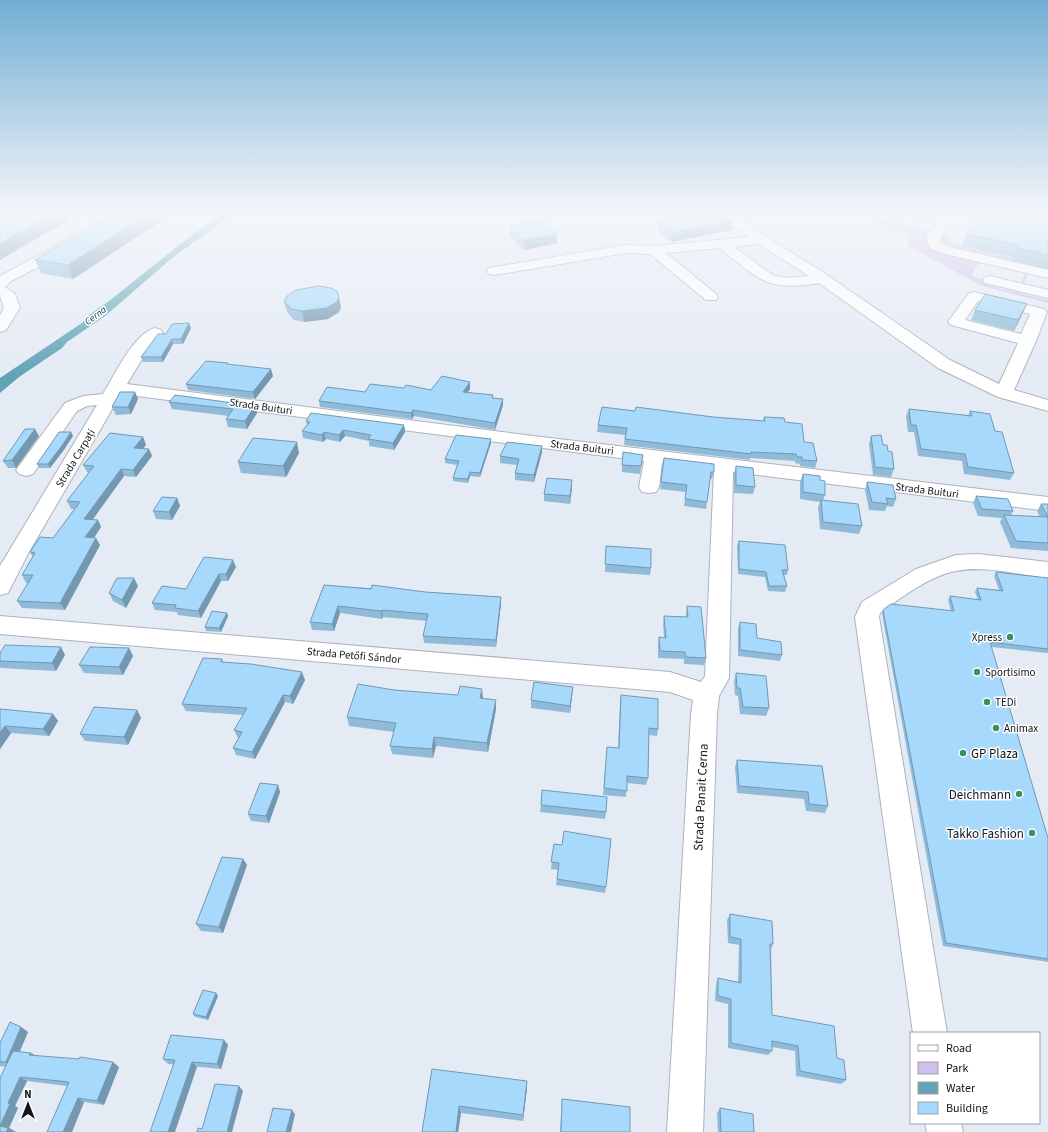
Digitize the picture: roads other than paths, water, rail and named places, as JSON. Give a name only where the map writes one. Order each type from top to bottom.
[{"type":"street","points":[[0,284],[6,278],[26,268]]},
{"type":"street","points":[[494,271],[513,268]]},
{"type":"street","points":[[676,268],[711,296]]},
{"type":"street","points":[[755,268],[769,279],[776,281],[792,282],[822,278]]},
{"type":"street","points":[[806,268],[944,364],[1004,394],[1048,406]]},
{"type":"street","points":[[1023,268],[1048,274]]},
{"type":"street","points":[[990,280],[1048,294]]},
{"type":"street","points":[[0,290],[8,294],[12,308],[0,327]]},
{"type":"street","points":[[1004,394],[1028,341],[1039,312],[974,296],[956,322],[1028,341]]},
{"type":"street","name":"Strada Carpați","points":[[0,587],[18,552],[140,348],[155,333]]},
{"type":"street","name":"Strada Buituri","points":[[26,470],[72,407],[83,401],[113,394],[724,464],[1048,504]]},
{"type":"street","points":[[649,487],[654,456]]},
{"type":"street","name":"Strada Panait Cerna","points":[[685,1132],[704,714],[707,694],[717,678],[724,464]]},
{"type":"street","points":[[930,1032],[867,617],[870,608],[940,567],[957,563],[977,563],[1048,570]]},
{"type":"street","name":"Strada Petőfi Sándor","points":[[0,625],[670,682],[707,694]]},
{"type":"water","name":"Cerna","points":[[150,268],[161,268],[105,316],[67,342],[62,348],[19,377],[0,393],[0,378],[82,323],[92,313]]},
{"type":"place","name":"Xpress","points":[[1010,637]]},
{"type":"place","name":"Sportisimo","points":[[977,672]]},
{"type":"place","name":"TEDi","points":[[987,702]]},
{"type":"place","name":"Animax","points":[[996,728]]},
{"type":"place","name":"GP Plaza","points":[[963,753]]},
{"type":"place","name":"Deichmann","points":[[1019,794]]},
{"type":"place","name":"Takko Fashion","points":[[1032,833]]}]
